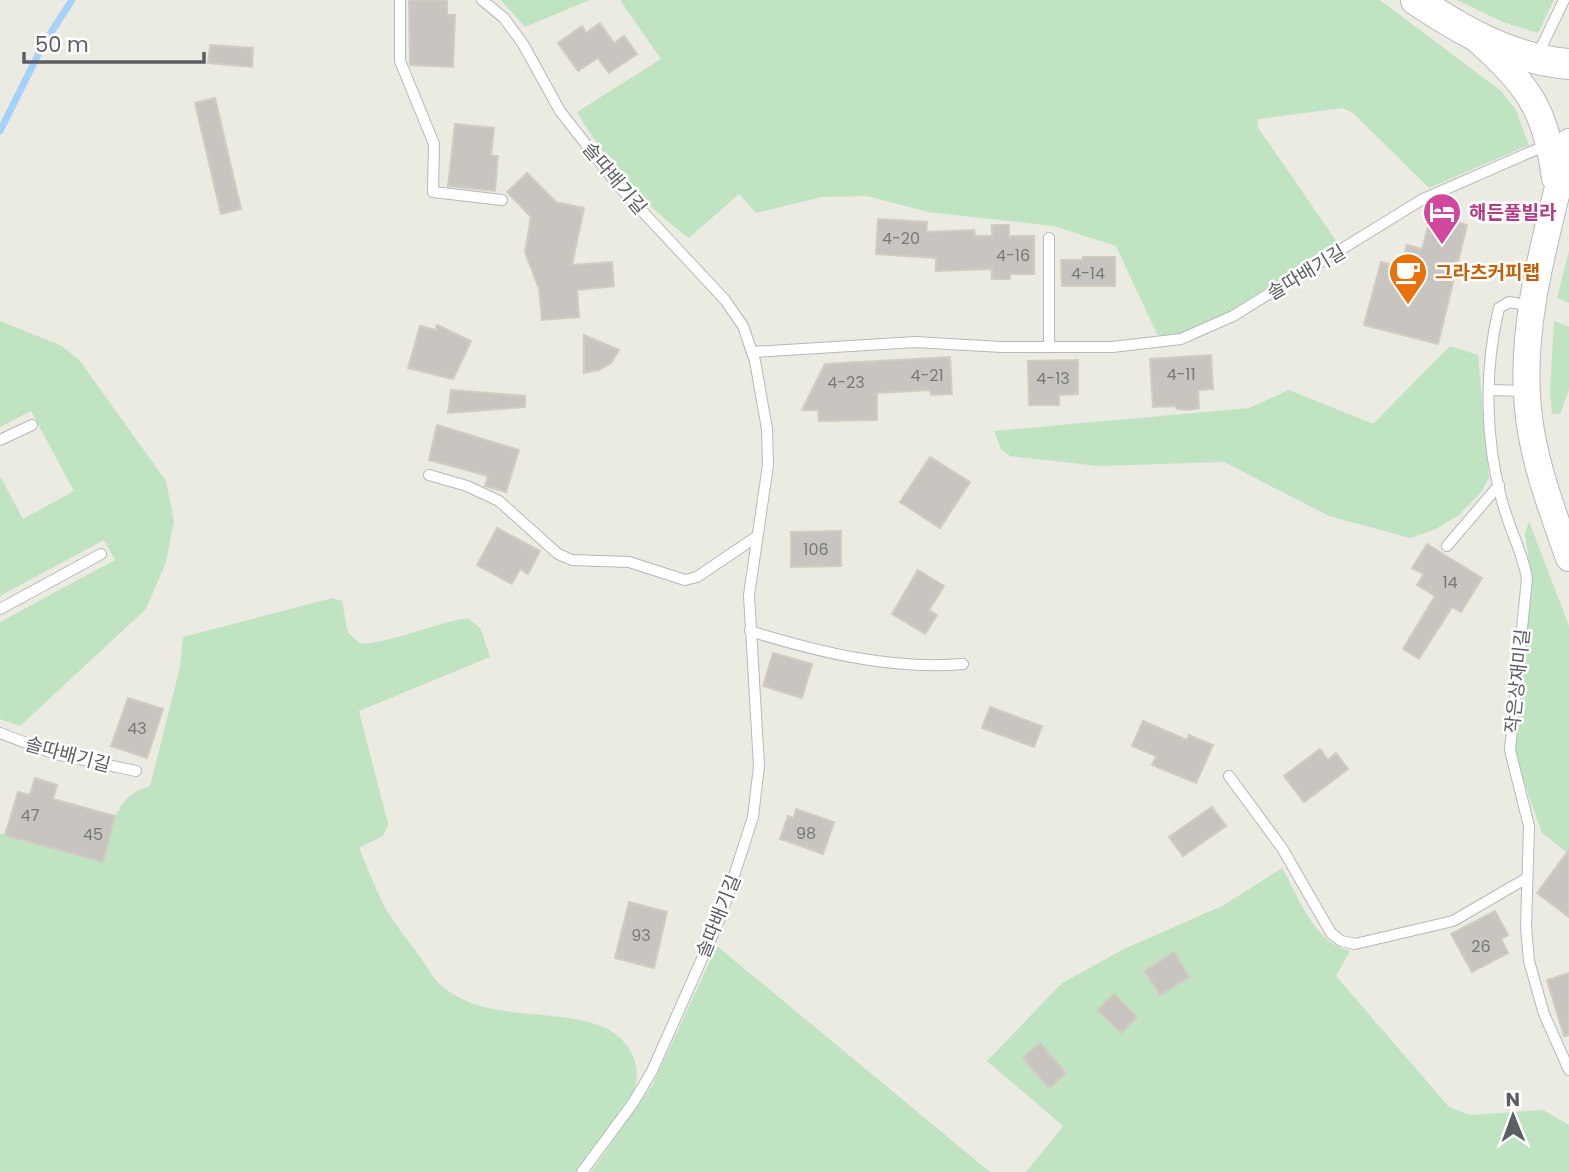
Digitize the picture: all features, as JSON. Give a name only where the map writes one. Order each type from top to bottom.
[{"type":"main road","points":[[1416,0],[1473,36],[1536,59],[1569,64]]},
{"type":"street","points":[[1473,36],[1528,90],[1559,143],[1563,182],[1532,306],[1527,350],[1527,391],[1531,430],[1543,484],[1569,558]]},
{"type":"lane","points":[[400,0],[400,61],[434,144],[433,191],[502,200]]},
{"type":"lane","name":"솔따배기길","points":[[482,0],[503,18],[523,44],[560,111],[617,184],[725,300],[743,326],[764,399],[767,429],[768,465],[750,595],[759,766],[753,817],[720,916],[652,1071],[633,1103],[582,1172]]},
{"type":"lane","points":[[1536,59],[1564,0]]},
{"type":"lane","name":"솔따배기길","points":[[752,352],[915,342],[1049,347],[1154,344],[1207,331],[1423,199],[1559,143]]},
{"type":"lane","points":[[1049,238],[1049,347]]},
{"type":"lane","name":"작은상재미길","points":[[1532,306],[1509,302],[1499,308],[1490,358],[1489,390],[1493,450],[1502,502],[1523,555],[1527,578],[1510,750],[1529,826],[1526,927],[1529,961],[1544,1013],[1569,1070]]},
{"type":"lane","points":[[1489,390],[1527,391]]},
{"type":"lane","points":[[0,440],[32,425]]},
{"type":"lane","points":[[429,475],[467,486],[499,501],[558,554],[572,560],[629,562],[685,580],[697,577],[756,537]]},
{"type":"lane","points":[[1447,546],[1499,485]]},
{"type":"lane","points":[[0,609],[101,554]]},
{"type":"lane","points":[[750,631],[826,651],[901,665],[962,664]]},
{"type":"lane","name":"솔따배기길","points":[[1,735],[55,754],[136,771]]},
{"type":"lane","points":[[1228,776],[1277,840],[1322,921],[1341,941],[1355,944],[1453,921],[1527,878]]},
{"type":"green space","points":[[501,0],[590,0],[525,27]]},
{"type":"green space","points":[[620,0],[1380,0],[1501,91],[1516,110],[1529,145],[1429,188],[1353,113],[1343,108],[1258,119],[1257,126],[1339,245],[1228,315],[1183,335],[1167,338],[1157,334],[1116,246],[1054,226],[928,212],[867,196],[822,197],[756,213],[739,194],[689,238],[641,197],[600,148],[577,112],[661,59]]},
{"type":"green space","points":[[1457,0],[1554,0],[1538,33],[1503,22]]},
{"type":"green space","points":[[1569,251],[1569,303],[1557,298]]},
{"type":"green space","points":[[0,321],[62,346],[80,361],[166,481],[174,520],[166,562],[146,609],[20,726],[0,719],[0,622],[115,560],[104,540],[0,596],[0,476],[23,519],[74,491],[31,411],[0,427]]},
{"type":"green space","points":[[1554,321],[1569,327],[1569,390],[1560,414],[1552,414],[1550,391]]},
{"type":"green space","points":[[1450,346],[1478,355],[1489,478],[1481,492],[1459,515],[1436,529],[1410,538],[1329,516],[1224,462],[1099,466],[1010,456],[1001,449],[994,431],[1249,408],[1289,390],[1373,424]]},
{"type":"green space","points":[[1529,521],[1569,626],[1569,854],[1542,833],[1518,765],[1515,745],[1532,584],[1525,534]]},
{"type":"green space","points":[[332,598],[342,601],[348,633],[361,644],[388,640],[468,618],[481,629],[490,657],[359,711],[388,824],[383,836],[359,848],[387,911],[435,979],[457,996],[495,1009],[579,1020],[598,1025],[618,1036],[632,1053],[636,1063],[637,1074],[631,1095],[577,1172],[0,1172],[0,833],[103,862],[112,827],[121,806],[138,791],[150,786],[180,667],[183,637]]},
{"type":"green space","points":[[1282,868],[1317,929],[1337,946],[1350,951],[1336,976],[1449,1107],[1470,1115],[1543,1110],[1569,1125],[1569,1172],[1026,1172],[1063,1126],[987,1061],[1062,983],[1124,949],[1224,905]]},
{"type":"green space","points":[[717,946],[990,1172],[591,1172],[653,1084]]},
{"type":"building","points":[[409,0],[447,0],[447,15],[455,15],[453,67],[410,65]]},
{"type":"building","points":[[600,23],[614,43],[624,36],[637,54],[609,73],[598,58],[578,71],[558,43],[582,26],[586,33]]},
{"type":"building","points":[[210,45],[253,48],[252,67],[208,63]]},
{"type":"building","points":[[215,98],[241,209],[221,214],[195,103]]},
{"type":"building","points":[[455,124],[494,128],[491,156],[498,156],[495,191],[448,186]]},
{"type":"building","points":[[527,173],[556,202],[584,208],[572,265],[612,262],[614,286],[577,290],[579,317],[542,320],[539,289],[525,252],[531,217],[507,192]]},
{"type":"building","points":[[1431,215],[1467,225],[1438,344],[1364,325],[1381,262],[1401,267],[1407,245],[1422,249]]},
{"type":"building","points":[[878,219],[927,222],[926,232],[974,230],[975,236],[992,236],[992,225],[1009,225],[1009,236],[1034,236],[1034,274],[1010,274],[1010,279],[992,279],[992,269],[936,271],[936,258],[876,254]]},
{"type":"building","points":[[1083,257],[1115,257],[1115,286],[1062,286],[1061,260],[1083,260]]},
{"type":"building","points":[[437,325],[471,341],[453,379],[408,368],[420,326],[436,330]]},
{"type":"building","points":[[584,335],[619,350],[611,363],[599,370],[584,373]]},
{"type":"building","points":[[1211,355],[1213,389],[1198,390],[1199,408],[1190,410],[1177,409],[1175,406],[1153,407],[1150,359]]},
{"type":"building","points":[[950,357],[952,394],[931,395],[930,390],[877,393],[877,420],[819,421],[818,410],[802,410],[825,364]]},
{"type":"building","points":[[1078,360],[1078,394],[1059,395],[1059,405],[1029,405],[1028,361]]},
{"type":"building","points":[[451,390],[525,396],[525,407],[448,413]]},
{"type":"building","points":[[437,425],[519,450],[506,492],[485,486],[488,476],[429,460]]},
{"type":"building","points":[[930,457],[970,482],[940,528],[900,502]]},
{"type":"building","points":[[497,528],[540,551],[528,574],[520,569],[512,584],[477,565]]},
{"type":"building","points":[[841,531],[841,566],[791,567],[791,532]]},
{"type":"building","points":[[1427,544],[1482,578],[1461,612],[1452,607],[1419,659],[1403,649],[1435,596],[1417,585],[1424,574],[1412,568]]},
{"type":"building","points":[[918,570],[944,586],[929,610],[937,615],[925,634],[892,614]]},
{"type":"building","points":[[773,653],[812,664],[802,698],[763,686]]},
{"type":"building","points":[[128,698],[163,709],[147,758],[111,746]]},
{"type":"building","points":[[990,707],[1042,726],[1034,747],[982,728]]},
{"type":"building","points":[[1143,721],[1187,740],[1189,735],[1213,745],[1196,783],[1152,765],[1156,756],[1132,746]]},
{"type":"building","points":[[1320,749],[1328,760],[1336,753],[1348,769],[1304,802],[1284,776]]},
{"type":"building","points":[[35,778],[57,785],[53,799],[115,816],[103,862],[5,835],[18,792],[30,795]]},
{"type":"building","points":[[1212,807],[1226,826],[1183,856],[1169,837]]},
{"type":"building","points":[[796,809],[834,822],[823,854],[780,839],[788,816],[794,818]]},
{"type":"building","points":[[1569,850],[1569,917],[1537,893]]},
{"type":"building","points":[[629,902],[667,912],[654,968],[615,958]]},
{"type":"building","points":[[1495,911],[1508,935],[1501,939],[1508,953],[1472,972],[1451,934]]},
{"type":"building","points":[[1174,952],[1189,977],[1160,995],[1145,971]]},
{"type":"building","points":[[1569,973],[1569,1035],[1564,1036],[1547,980]]},
{"type":"building","points":[[1114,994],[1137,1017],[1121,1033],[1098,1010]]},
{"type":"building","points":[[1040,1043],[1066,1073],[1049,1088],[1023,1058]]},
{"type":"waterway","points":[[0,131],[43,45],[72,0]]},
{"type":"place","name":"해든풀빌라","points":[[1442,246]]},
{"type":"place","name":"그라츠커피랩","points":[[1408,306]]}]
